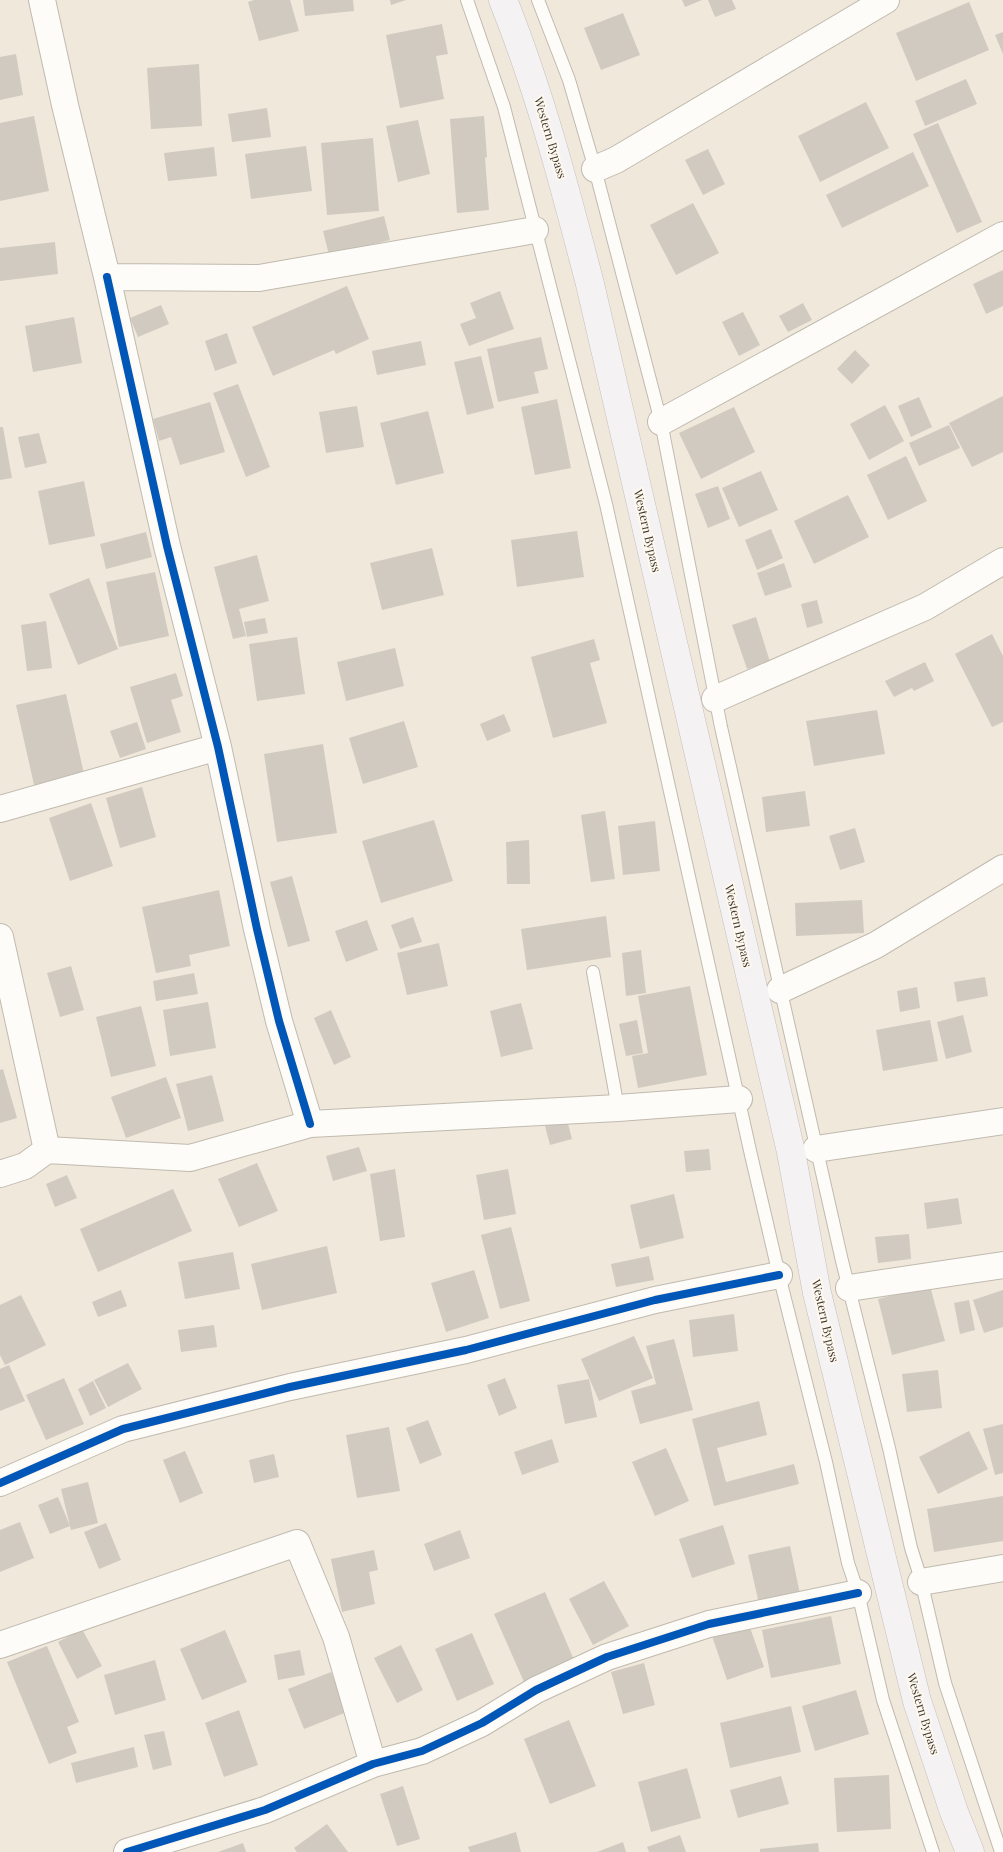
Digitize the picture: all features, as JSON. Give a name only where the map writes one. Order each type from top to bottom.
[{"type":"main road","name":"Western Bypass","points":[[503,0],[520,42],[562,176],[592,293],[791,1152],[817,1293],[890,1596],[917,1701],[954,1812],[970,1852]]},
{"type":"street","points":[[42,0],[67,114],[107,277],[167,546],[218,747],[257,929],[279,1021],[310,1124]]},
{"type":"street","points":[[595,170],[616,160],[886,0]]},
{"type":"street","points":[[107,277],[259,278],[535,230]]},
{"type":"street","points":[[661,422],[1003,236]]},
{"type":"street","points":[[715,699],[926,607],[1003,561]]},
{"type":"street","points":[[0,810],[218,747]]},
{"type":"street","points":[[780,990],[876,945],[1003,868]]},
{"type":"street","points":[[0,937],[46,1150]]},
{"type":"street","points":[[0,1174],[25,1166],[46,1150],[190,1158],[310,1124],[618,1108],[739,1099]]},
{"type":"street","points":[[816,1148],[1003,1121]]},
{"type":"street","points":[[849,1288],[1003,1265]]},
{"type":"street","points":[[0,1483],[123,1429],[290,1387],[466,1350],[655,1300],[779,1275]]},
{"type":"street","points":[[0,1645],[297,1543],[336,1637],[373,1764]]},
{"type":"street","points":[[921,1582],[1003,1568]]},
{"type":"street","points":[[127,1852],[265,1810],[373,1764],[422,1751],[482,1723],[536,1690],[607,1657],[709,1624],[858,1593]]},
{"type":"lane","points":[[467,0],[504,107],[606,504],[779,1275],[826,1462],[848,1563],[858,1593],[884,1700],[933,1852]]},
{"type":"lane","points":[[538,0],[569,80],[595,170],[661,422],[715,699],[849,1288],[889,1448],[911,1548],[946,1683],[1000,1852]]},
{"type":"lane","points":[[592,972],[618,1108]]},
{"type":"building","points":[[254,0],[290,0],[299,31],[259,41],[248,2]]},
{"type":"building","points":[[303,0],[353,0],[354,11],[305,16]]},
{"type":"building","points":[[390,0],[406,0],[391,5]]},
{"type":"building","points":[[682,0],[702,0],[685,7]]},
{"type":"building","points":[[708,0],[732,0],[736,9],[715,17]]},
{"type":"building","points":[[969,2],[989,50],[916,81],[896,33]]},
{"type":"building","points":[[623,13],[640,55],[601,70],[584,28]]},
{"type":"building","points":[[442,24],[448,54],[436,56],[444,99],[400,108],[386,35]]},
{"type":"building","points":[[1003,32],[1003,54],[995,35]]},
{"type":"building","points":[[16,54],[23,95],[0,100],[0,57]]},
{"type":"building","points":[[199,64],[202,126],[151,129],[147,68]]},
{"type":"building","points":[[966,79],[977,104],[925,126],[915,101]]},
{"type":"building","points":[[866,102],[889,148],[820,182],[798,136]]},
{"type":"building","points":[[267,108],[271,137],[232,142],[228,114]]},
{"type":"building","points":[[34,116],[49,191],[0,201],[0,123]]},
{"type":"building","points":[[484,116],[489,210],[457,213],[450,119]]},
{"type":"building","points":[[418,120],[430,174],[398,182],[386,126]]},
{"type":"building","points":[[938,123],[982,222],[957,233],[913,134]]},
{"type":"building","points":[[373,138],[379,211],[327,215],[321,143]]},
{"type":"building","points":[[306,146],[312,191],[251,199],[245,154]]},
{"type":"building","points":[[214,147],[217,176],[168,181],[164,153]]},
{"type":"building","points":[[708,149],[725,184],[703,195],[685,160]]},
{"type":"building","points":[[913,152],[929,186],[842,228],[826,195]]},
{"type":"building","points":[[693,203],[719,253],[676,275],[650,225]]},
{"type":"building","points":[[384,216],[390,240],[329,255],[323,231]]},
{"type":"building","points":[[55,242],[58,274],[0,281],[0,248]]},
{"type":"building","points":[[1003,270],[1003,306],[986,314],[973,284]]},
{"type":"building","points":[[347,286],[369,339],[336,354],[334,350],[273,376],[252,327]]},
{"type":"building","points":[[500,291],[514,329],[469,346],[460,324],[476,318],[470,303]]},
{"type":"building","points":[[803,303],[812,320],[788,332],[779,316]]},
{"type":"building","points":[[161,305],[169,324],[138,337],[130,318]]},
{"type":"building","points":[[743,312],[760,345],[739,356],[722,322]]},
{"type":"building","points":[[74,317],[82,363],[33,372],[25,326]]},
{"type":"building","points":[[227,333],[237,363],[215,371],[205,341]]},
{"type":"building","points":[[541,337],[548,369],[534,372],[539,393],[498,402],[487,349]]},
{"type":"building","points":[[421,341],[426,365],[377,375],[372,351]]},
{"type":"building","points":[[855,350],[870,365],[852,384],[837,369]]},
{"type":"building","points":[[481,356],[494,408],[467,415],[454,362]]},
{"type":"building","points":[[238,384],[270,467],[246,477],[213,393]]},
{"type":"building","points":[[1003,396],[1003,452],[972,467],[949,423]]},
{"type":"building","points":[[919,397],[932,427],[911,437],[898,406]]},
{"type":"building","points":[[557,399],[571,468],[535,475],[521,407]]},
{"type":"building","points":[[210,402],[225,452],[180,465],[171,437],[159,441],[153,419]]},
{"type":"building","points":[[885,405],[904,441],[869,460],[850,424]]},
{"type":"building","points":[[357,406],[364,447],[326,453],[319,412]]},
{"type":"building","points":[[734,407],[755,452],[701,479],[679,433]]},
{"type":"building","points":[[428,411],[444,473],[396,485],[380,423]]},
{"type":"building","points":[[949,425],[960,448],[919,466],[909,443]]},
{"type":"building","points":[[0,427],[3,427],[12,478],[0,480]]},
{"type":"building","points":[[39,433],[47,463],[25,468],[18,437]]},
{"type":"building","points":[[906,456],[927,501],[888,520],[867,475]]},
{"type":"building","points":[[761,471],[778,510],[739,527],[722,488]]},
{"type":"building","points":[[84,481],[95,536],[49,545],[38,491]]},
{"type":"building","points":[[718,486],[730,519],[708,528],[695,494]]},
{"type":"building","points":[[848,495],[869,537],[814,564],[794,521]]},
{"type":"building","points":[[771,529],[783,558],[757,570],[745,540]]},
{"type":"building","points":[[577,531],[584,577],[517,587],[511,540]]},
{"type":"building","points":[[146,532],[152,557],[106,569],[100,544]]},
{"type":"building","points":[[432,548],[444,595],[382,610],[370,563]]},
{"type":"building","points":[[257,555],[269,601],[239,609],[246,636],[233,639],[214,567]]},
{"type":"building","points":[[784,563],[792,587],[765,596],[757,573]]},
{"type":"building","points":[[155,572],[169,636],[119,647],[106,582]]},
{"type":"building","points":[[89,578],[118,649],[78,665],[49,594]]},
{"type":"building","points":[[817,600],[823,623],[807,628],[801,604]]},
{"type":"building","points":[[756,617],[770,662],[747,669],[732,625]]},
{"type":"building","points":[[265,618],[268,633],[247,637],[244,622]]},
{"type":"building","points":[[46,621],[52,668],[27,671],[21,625]]},
{"type":"building","points":[[992,634],[1003,656],[1003,722],[992,727],[955,654]]},
{"type":"building","points":[[297,637],[305,694],[257,701],[249,644]]},
{"type":"building","points":[[594,639],[600,660],[590,663],[607,723],[553,738],[531,657]]},
{"type":"building","points":[[395,648],[404,686],[346,701],[337,662]]},
{"type":"building","points":[[925,662],[934,681],[914,691],[912,688],[894,697],[885,681]]},
{"type":"building","points":[[176,673],[183,696],[171,700],[181,732],[147,743],[130,687]]},
{"type":"building","points":[[66,694],[85,778],[35,789],[16,705]]},
{"type":"building","points":[[877,710],[885,754],[814,766],[806,721]]},
{"type":"building","points":[[504,714],[511,731],[487,741],[480,724]]},
{"type":"building","points":[[404,721],[418,767],[363,784],[349,738]]},
{"type":"building","points":[[137,722],[146,749],[120,758],[110,731]]},
{"type":"building","points":[[323,744],[337,833],[277,842],[264,754]]},
{"type":"building","points":[[142,787],[156,837],[120,848],[106,798]]},
{"type":"building","points":[[805,791],[810,826],[766,832],[762,797]]},
{"type":"building","points":[[91,803],[113,866],[70,881],[49,818]]},
{"type":"building","points":[[605,811],[615,879],[591,882],[581,815]]},
{"type":"building","points":[[434,820],[453,881],[381,903],[362,841]]},
{"type":"building","points":[[655,821],[660,871],[623,875],[618,826]]},
{"type":"building","points":[[855,828],[865,862],[840,870],[829,836]]},
{"type":"building","points":[[529,840],[530,884],[507,884],[506,842]]},
{"type":"building","points":[[292,876],[310,941],[288,947],[270,882]]},
{"type":"building","points":[[219,890],[230,946],[189,955],[191,966],[156,973],[142,907]]},
{"type":"building","points":[[862,900],[864,933],[796,936],[795,903]]},
{"type":"building","points":[[606,916],[611,957],[527,970],[521,929]]},
{"type":"building","points":[[413,917],[422,942],[400,949],[391,925]]},
{"type":"building","points":[[367,920],[378,950],[346,962],[335,931]]},
{"type":"building","points":[[439,943],[448,986],[407,995],[397,953]]},
{"type":"building","points":[[641,950],[646,993],[626,996],[622,953]]},
{"type":"building","points":[[71,966],[84,1010],[60,1017],[47,973]]},
{"type":"building","points":[[194,973],[198,994],[156,1001],[153,981]]},
{"type":"building","points":[[985,977],[988,996],[957,1002],[954,982]]},
{"type":"building","points":[[690,986],[707,1075],[638,1088],[632,1056],[648,1053],[638,996]]},
{"type":"building","points":[[917,987],[920,1008],[900,1012],[897,991]]},
{"type":"building","points":[[208,1002],[216,1048],[170,1056],[163,1010]]},
{"type":"building","points":[[521,1003],[533,1049],[501,1057],[490,1011]]},
{"type":"building","points":[[141,1006],[156,1066],[111,1077],[96,1017]]},
{"type":"building","points":[[331,1010],[351,1057],[334,1065],[314,1018]]},
{"type":"building","points":[[963,1015],[972,1052],[946,1059],[937,1022]]},
{"type":"building","points":[[637,1020],[643,1053],[626,1056],[619,1024]]},
{"type":"building","points":[[930,1020],[938,1061],[883,1071],[876,1030]]},
{"type":"building","points":[[3,1069],[17,1118],[0,1123],[0,1070]]},
{"type":"building","points":[[212,1075],[224,1121],[188,1131],[176,1084]]},
{"type":"building","points":[[166,1077],[181,1118],[126,1138],[111,1097]]},
{"type":"building","points":[[567,1120],[572,1139],[550,1145],[545,1126]]},
{"type":"building","points":[[359,1147],[367,1171],[333,1181],[326,1156]]},
{"type":"building","points":[[709,1149],[711,1170],[686,1172],[684,1151]]},
{"type":"building","points":[[257,1163],[278,1211],[239,1227],[218,1179]]},
{"type":"building","points":[[395,1169],[405,1237],[380,1241],[370,1174]]},
{"type":"building","points":[[508,1169],[516,1214],[484,1220],[476,1175]]},
{"type":"building","points":[[67,1175],[77,1198],[55,1207],[46,1184]]},
{"type":"building","points":[[173,1189],[192,1231],[98,1272],[80,1229]]},
{"type":"building","points":[[674,1194],[684,1238],[640,1249],[630,1205]]},
{"type":"building","points":[[958,1198],[962,1224],[927,1229],[924,1203]]},
{"type":"building","points":[[511,1227],[530,1301],[500,1309],[481,1235]]},
{"type":"building","points":[[909,1234],[911,1259],[878,1263],[875,1237]]},
{"type":"building","points":[[327,1246],[337,1293],[262,1310],[251,1264]]},
{"type":"building","points":[[233,1252],[240,1289],[185,1299],[178,1262]]},
{"type":"building","points":[[649,1256],[654,1280],[616,1287],[611,1264]]},
{"type":"building","points":[[474,1270],[489,1318],[446,1332],[431,1283]]},
{"type":"building","points":[[930,1286],[945,1341],[892,1355],[878,1299]]},
{"type":"building","points":[[121,1290],[127,1306],[98,1317],[92,1302]]},
{"type":"building","points":[[1003,1290],[1003,1327],[984,1333],[973,1300]]},
{"type":"building","points":[[21,1295],[46,1345],[5,1365],[0,1355],[0,1305]]},
{"type":"building","points":[[969,1300],[975,1330],[960,1334],[954,1303]]},
{"type":"building","points":[[734,1314],[738,1351],[693,1357],[689,1320]]},
{"type":"building","points":[[214,1325],[217,1347],[181,1352],[178,1330]]},
{"type":"building","points":[[634,1336],[653,1378],[599,1401],[581,1359]]},
{"type":"building","points":[[674,1339],[693,1410],[640,1424],[631,1391],[656,1384],[646,1346]]},
{"type":"building","points":[[128,1363],[142,1389],[108,1407],[94,1380]]},
{"type":"building","points":[[9,1365],[25,1401],[0,1411],[0,1369]]},
{"type":"building","points":[[938,1370],[942,1408],[907,1412],[902,1374]]},
{"type":"building","points":[[64,1378],[84,1424],[46,1440],[26,1395]]},
{"type":"building","points":[[505,1378],[517,1408],[499,1416],[487,1385]]},
{"type":"building","points":[[589,1379],[597,1417],[565,1424],[557,1385]]},
{"type":"building","points":[[93,1381],[106,1408],[90,1416],[78,1389]]},
{"type":"building","points":[[759,1401],[767,1435],[717,1448],[726,1482],[794,1464],[799,1484],[714,1506],[692,1419]]},
{"type":"building","points":[[428,1420],[442,1455],[420,1464],[406,1428]]},
{"type":"building","points":[[1003,1424],[1003,1473],[995,1475],[983,1429]]},
{"type":"building","points":[[389,1427],[400,1491],[357,1498],[346,1435]]},
{"type":"building","points":[[969,1431],[988,1469],[938,1494],[919,1457]]},
{"type":"building","points":[[552,1439],[559,1462],[522,1475],[514,1452]]},
{"type":"building","points":[[666,1448],[689,1501],[655,1516],[632,1462]]},
{"type":"building","points":[[185,1451],[203,1493],[180,1503],[163,1460]]},
{"type":"building","points":[[274,1454],[279,1477],[254,1483],[249,1460]]},
{"type":"building","points":[[88,1482],[98,1523],[71,1530],[61,1489]]},
{"type":"building","points":[[1003,1496],[1003,1541],[934,1552],[927,1509]]},
{"type":"building","points":[[58,1497],[70,1526],[50,1534],[38,1505]]},
{"type":"building","points":[[20,1522],[34,1558],[0,1572],[0,1530]]},
{"type":"building","points":[[106,1523],[121,1560],[99,1569],[84,1532]]},
{"type":"building","points":[[723,1525],[735,1564],[692,1578],[679,1539]]},
{"type":"building","points":[[460,1530],[470,1558],[434,1571],[424,1544]]},
{"type":"building","points":[[790,1546],[800,1594],[759,1604],[748,1555]]},
{"type":"building","points":[[374,1550],[378,1570],[369,1572],[375,1604],[342,1612],[331,1559]]},
{"type":"building","points":[[604,1581],[629,1626],[593,1645],[569,1599]]},
{"type":"building","points":[[545,1592],[574,1660],[524,1682],[494,1614]]},
{"type":"building","points":[[831,1616],[841,1664],[771,1678],[762,1630]]},
{"type":"building","points":[[748,1622],[764,1667],[727,1680],[712,1636]]},
{"type":"building","points":[[82,1629],[102,1666],[77,1679],[58,1642]]},
{"type":"building","points":[[225,1630],[247,1682],[202,1700],[180,1649]]},
{"type":"building","points":[[472,1633],[494,1684],[457,1701],[435,1649]]},
{"type":"building","points":[[401,1645],[423,1690],[397,1703],[374,1658]]},
{"type":"building","points":[[47,1646],[79,1722],[67,1727],[77,1753],[49,1764],[7,1662]]},
{"type":"building","points":[[300,1650],[305,1675],[278,1680],[274,1655]]},
{"type":"building","points":[[155,1660],[166,1700],[115,1715],[104,1675]]},
{"type":"building","points":[[644,1663],[655,1705],[623,1714],[611,1672]]},
{"type":"building","points":[[331,1672],[347,1712],[304,1729],[288,1689]]},
{"type":"building","points":[[856,1690],[869,1734],[815,1751],[802,1706]]},
{"type":"building","points":[[791,1706],[801,1752],[730,1768],[720,1723]]},
{"type":"building","points":[[239,1710],[258,1765],[224,1777],[205,1723]]},
{"type":"building","points":[[569,1720],[596,1786],[550,1804],[524,1739]]},
{"type":"building","points":[[164,1731],[172,1765],[153,1770],[144,1735]]},
{"type":"building","points":[[134,1747],[138,1767],[76,1783],[71,1763]]},
{"type":"building","points":[[687,1768],[701,1818],[651,1832],[638,1782]]},
{"type":"building","points":[[889,1775],[891,1829],[837,1832],[834,1778]]},
{"type":"building","points":[[781,1776],[789,1804],[738,1818],[730,1790]]},
{"type":"building","points":[[403,1786],[420,1839],[397,1846],[380,1794]]},
{"type":"building","points":[[327,1824],[348,1852],[297,1852],[294,1848]]},
{"type":"building","points":[[516,1832],[521,1852],[470,1852],[468,1847]]},
{"type":"building","points":[[680,1835],[686,1852],[649,1852],[647,1847]]},
{"type":"building","points":[[623,1842],[626,1852],[597,1852]]},
{"type":"building","points":[[243,1843],[246,1852],[218,1852]]},
{"type":"building","points":[[818,1843],[819,1852],[760,1852],[760,1849]]},
{"type":"cycle path","points":[[107,277],[167,546],[218,747],[279,1021],[310,1124]]},
{"type":"cycle path","points":[[0,1483],[123,1429],[290,1387],[466,1350],[655,1300],[779,1275]]},
{"type":"cycle path","points":[[127,1852],[265,1810],[373,1764],[422,1751],[482,1723],[536,1690],[607,1657],[709,1624],[858,1593]]}]
